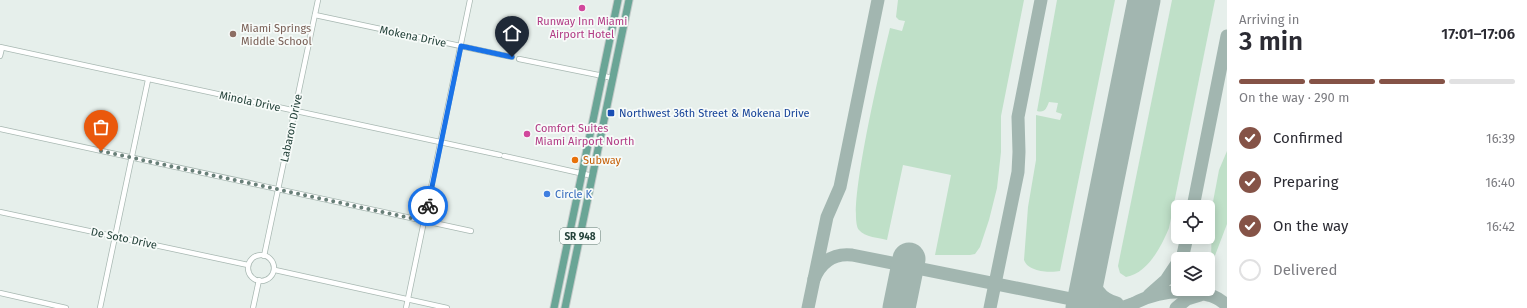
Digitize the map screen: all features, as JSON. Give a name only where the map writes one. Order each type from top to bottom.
[{"type":"main road","name":"SR 948","points":[[554,308],[618,0]]},
{"type":"main road","name":"SR 948","points":[[565,308],[629,0]]},
{"type":"main road","points":[[562,268],[573,270]]},
{"type":"street","name":"Labaron Drive","points":[[264,256],[318,0]]},
{"type":"street","points":[[406,308],[470,0]]},
{"type":"street","name":"Mokena Drive","points":[[315,15],[512,57]]},
{"type":"street","points":[[0,56],[1,47]]},
{"type":"street","name":"Minola Drive","points":[[1,47],[593,176]]},
{"type":"street","points":[[519,58],[613,78]]},
{"type":"street","points":[[100,308],[148,80]]},
{"type":"street","points":[[0,129],[471,231]]},
{"type":"street","name":"De Soto Drive","points":[[0,212],[248,265]]},
{"type":"street","points":[[264,256],[270,258],[274,262],[275,270],[269,279],[259,280],[249,273],[248,265],[254,257],[264,256]]},
{"type":"street","points":[[275,270],[447,308]]},
{"type":"street","points":[[253,308],[259,280]]},
{"type":"street","points":[[0,293],[66,308]]},
{"type":"green space","points":[[898,0],[1024,0],[1001,116],[1001,152],[997,188],[980,247],[975,254],[935,255],[951,175],[903,165],[887,240],[868,236],[859,230],[856,218],[857,196],[873,100],[890,28],[902,31],[905,21],[899,20],[896,17]]},
{"type":"green space","points":[[1057,0],[1115,0],[1060,271],[1051,272],[1040,271],[1030,267],[1024,260],[1028,207],[1036,160],[1036,115],[1060,120],[1062,114],[1056,112],[1058,103],[1049,102],[1045,110],[1037,111]]},
{"type":"green space","points":[[1172,0],[1215,0],[1175,200],[1171,200],[1171,218],[1169,228],[1158,251],[1141,270],[1134,275],[1126,277],[1120,273],[1118,266]]},
{"type":"green space","points":[[1227,151],[1227,224],[1215,256],[1215,252],[1211,252],[1211,244],[1215,244],[1215,200],[1213,200],[1219,170]]},
{"type":"taxiway","points":[[808,308],[827,217],[840,187],[878,0]]},
{"type":"taxiway","points":[[990,308],[1018,172],[1018,117],[1041,0]]},
{"type":"taxiway","points":[[1194,200],[1227,36]]},
{"type":"taxiway","points":[[1184,252],[1185,244]]},
{"type":"taxiway","points":[[814,279],[820,268],[828,260],[833,257],[852,255],[1111,307],[1121,308],[1132,304]]},
{"type":"taxiway","points":[[1090,268],[1095,285],[1101,295],[1117,303]]},
{"type":"taxiway","points":[[1149,295],[1166,280],[1171,272]]},
{"type":"taxiway","points":[[1126,308],[1143,299],[1161,293],[1170,292],[1199,293],[1218,298],[1227,306]]},
{"type":"taxiway","points":[[1176,308],[1187,299],[1197,296]]},
{"type":"runway","points":[[1082,308],[1144,0]]},
{"type":"runway","points":[[899,308],[909,259]]},
{"type":"way so far","points":[[101,151],[424,221],[428,206]]},
{"type":"place","name":"Runway Inn Miami Airport Hotel","points":[[582,8]]},
{"type":"place","name":"Miami Springs Middle School","points":[[233,34]]},
{"type":"place","name":"Northwest 36th Street & Mokena Drive","points":[[611,113]]},
{"type":"place","name":"Comfort Suites Miami Airport North","points":[[527,134]]},
{"type":"place","name":"Subway","points":[[575,160]]},
{"type":"place","name":"Circle K","points":[[547,194]]},
{"type":"route","points":[[428,206],[461,46],[512,57]]}]
